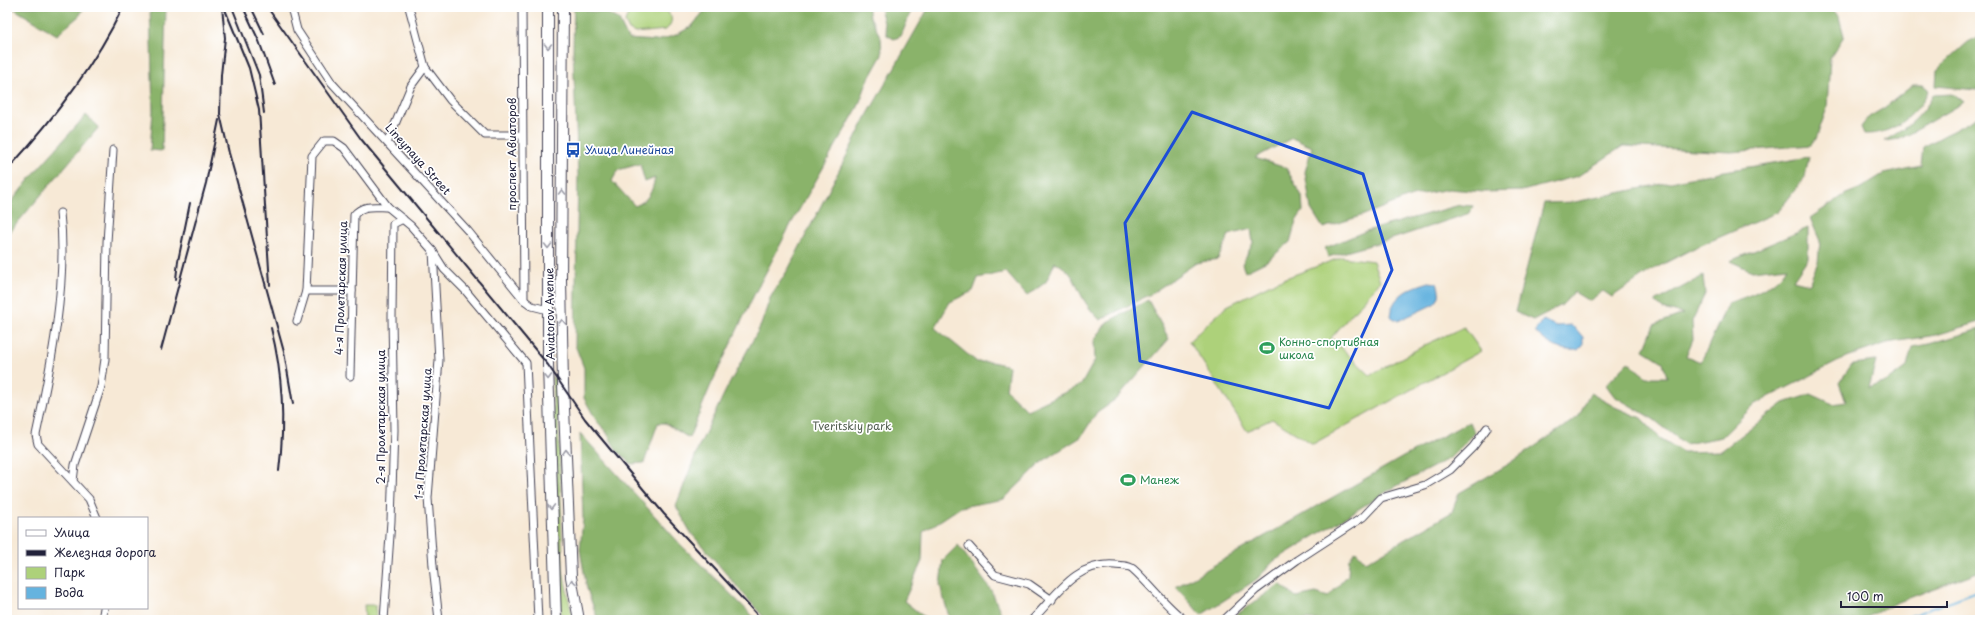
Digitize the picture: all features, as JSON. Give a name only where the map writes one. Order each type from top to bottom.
[{"type":"main road","name":"Aviatorov Avenue","points":[[548,7],[548,310],[551,495],[556,620]]},
{"type":"main road","name":"Aviatorov Avenue","points":[[563,7],[561,280],[563,384],[571,577],[579,620]]},
{"type":"street","name":"Lineynaya Street","points":[[291,7],[297,30],[332,83],[388,141],[468,231],[524,300],[532,306],[548,310]]},
{"type":"street","points":[[409,7],[425,67],[450,100],[486,135],[522,135]]},
{"type":"street","name":"проспект Авиаторов","points":[[522,7],[524,300]]},
{"type":"street","points":[[388,141],[411,86],[425,67]]},
{"type":"street","points":[[297,321],[306,291],[312,156],[324,141],[328,140],[339,143],[388,207],[403,219],[432,250],[444,269],[465,290],[526,363],[538,620]]},
{"type":"street","points":[[74,481],[75,465],[101,387],[105,359],[107,242],[113,150]]},
{"type":"street","name":"4-я Пролетарская улица","points":[[350,376],[354,215],[358,209],[363,207],[388,207]]},
{"type":"street","points":[[60,213],[63,240],[56,325],[48,378],[36,435],[38,444],[74,481],[89,499],[97,517]]},
{"type":"street","name":"2-я Пролетарская улица","points":[[384,620],[391,521],[394,430],[392,318],[393,224],[403,219]]},
{"type":"street","name":"1-я Пролетарская улица","points":[[432,250],[439,360],[428,498],[439,620]]},
{"type":"street","points":[[306,291],[352,291]]},
{"type":"street","points":[[1224,620],[1256,590],[1297,560],[1363,517],[1381,498],[1425,485],[1450,470],[1473,447],[1487,428]]},
{"type":"street","points":[[969,546],[995,575],[1029,584],[1052,600]]},
{"type":"street","points":[[1032,620],[1072,578],[1092,566],[1110,565],[1131,567],[1185,620]]},
{"type":"street","points":[[102,620],[104,609]]},
{"type":"highlighted area","points":[[1192,112],[1363,174],[1392,270],[1329,408],[1140,361],[1125,223]]},
{"type":"green space","points":[[11,7],[84,7],[80,15],[57,35]]},
{"type":"green space","points":[[150,7],[166,7],[162,151],[150,150],[153,111]]},
{"type":"green space","points":[[574,7],[582,7],[588,11],[605,12],[619,20],[628,39],[656,41],[676,35],[692,26],[705,10],[727,7],[868,7],[870,17],[881,38],[882,55],[868,80],[858,107],[791,224],[754,295],[710,387],[689,438],[665,423],[658,423],[644,463],[631,464],[617,451],[607,433],[596,420],[584,398],[584,368],[575,345],[578,174],[573,51]],"holes":[[[640,164],[645,182],[655,178],[653,187],[647,198],[635,206],[612,181],[618,170]]]},
{"type":"green space","points":[[880,7],[913,7],[901,36],[894,39],[887,35]]},
{"type":"green space","name":"Tveritskiy park","points":[[929,7],[1831,7],[1839,17],[1844,36],[1830,58],[1827,108],[1816,139],[1811,145],[1731,152],[1623,146],[1578,176],[1522,191],[1484,192],[1449,189],[1412,196],[1364,215],[1323,228],[1311,209],[1305,172],[1312,147],[1292,138],[1255,158],[1286,168],[1302,196],[1303,211],[1296,221],[1290,242],[1267,261],[1245,272],[1242,264],[1253,243],[1251,229],[1229,235],[1218,259],[1196,263],[1151,294],[1100,320],[1086,303],[1071,274],[1055,262],[1046,282],[1027,296],[1006,272],[978,278],[973,291],[950,302],[935,328],[977,362],[992,362],[1009,366],[1006,390],[1027,410],[1081,385],[1095,360],[1094,341],[1107,322],[1148,300],[1169,339],[1116,399],[1097,412],[1081,437],[1043,461],[1004,499],[961,507],[923,532],[922,561],[904,601],[928,620],[766,620],[691,533],[676,506],[699,446],[726,390],[761,325],[770,298],[789,268],[868,114]]},
{"type":"green space","points":[[664,9],[671,16],[670,24],[666,30],[635,33],[629,30],[625,22],[628,14],[632,11]]},
{"type":"green space","points":[[1980,36],[1980,88],[1976,90],[1936,86],[1937,70],[1968,42]]},
{"type":"green space","points":[[1913,85],[1923,85],[1929,90],[1918,108],[1911,115],[1903,122],[1885,131],[1864,134],[1861,127],[1869,117],[1884,108]]},
{"type":"green space","points":[[1954,94],[1964,102],[1900,139],[1884,141],[1899,132],[1918,117],[1933,95]]},
{"type":"green space","points":[[86,115],[99,127],[7,235],[7,207],[37,170]]},
{"type":"green space","points":[[1980,116],[1980,322],[1936,335],[1887,343],[1847,357],[1755,404],[1722,437],[1685,444],[1653,419],[1614,396],[1606,385],[1628,362],[1646,377],[1667,377],[1663,362],[1644,350],[1654,325],[1683,314],[1663,309],[1655,302],[1703,276],[1705,294],[1692,321],[1693,339],[1686,356],[1701,362],[1728,303],[1753,294],[1769,286],[1787,267],[1752,271],[1730,261],[1808,228],[1808,258],[1793,280],[1809,284],[1818,262],[1820,241],[1810,218],[1846,194],[1859,189],[1883,174],[1921,166],[1923,147]]},
{"type":"green space","points":[[1809,157],[1805,177],[1778,212],[1692,249],[1650,271],[1612,297],[1603,291],[1589,301],[1574,292],[1562,305],[1533,320],[1515,312],[1544,203],[1575,202],[1719,172]]},
{"type":"green space","points":[[1460,205],[1473,206],[1470,213],[1395,238],[1328,257],[1325,248],[1366,231]]},
{"type":"green space","name":"Конно-спортивная школа","points":[[1342,257],[1373,261],[1380,281],[1331,338],[1370,375],[1425,345],[1464,327],[1481,351],[1313,444],[1272,419],[1247,431],[1189,341],[1227,306],[1275,282]]},
{"type":"green space","points":[[1980,329],[1980,571],[1896,603],[1861,620],[1229,620],[1280,584],[1296,597],[1316,593],[1328,597],[1348,575],[1349,559],[1356,551],[1366,562],[1452,512],[1459,493],[1509,464],[1578,417],[1590,393],[1615,407],[1641,418],[1660,438],[1683,452],[1721,451],[1784,403],[1811,394],[1833,404],[1846,402],[1839,383],[1852,364],[1876,361],[1869,388],[1888,381],[1907,367],[1912,347],[1929,344]]},
{"type":"green space","points":[[552,376],[557,382],[563,571],[573,620],[561,620]]},
{"type":"green space","points":[[1469,422],[1475,433],[1450,458],[1391,489],[1274,561],[1256,580],[1201,615],[1176,587],[1403,457]]},
{"type":"green space","points":[[580,433],[681,545],[757,620],[598,620],[587,589],[580,550],[583,519]]},
{"type":"green space","points":[[958,545],[991,590],[1003,618],[1002,620],[950,620],[940,585],[943,560]]},
{"type":"green space","points":[[364,605],[376,605],[376,618],[365,618]]},
{"type":"water","points":[[1429,282],[1437,283],[1439,289],[1439,297],[1434,304],[1398,321],[1390,316],[1392,308],[1399,297],[1415,287]]},
{"type":"water","points":[[1543,320],[1556,326],[1572,325],[1583,337],[1583,345],[1578,350],[1566,350],[1554,346],[1544,340],[1535,331]]},
{"type":"waterway","points":[[1900,620],[1980,590]]},
{"type":"railway","points":[[7,170],[56,113],[71,93],[99,51],[123,7]]},
{"type":"railway","points":[[222,7],[225,38],[221,75],[220,114],[229,153],[284,352],[293,404]]},
{"type":"railway","points":[[224,7],[249,68],[259,110],[270,285]]},
{"type":"railway","points":[[232,7],[259,75],[264,113]]},
{"type":"railway","points":[[243,7],[259,41],[275,85]]},
{"type":"railway","points":[[251,7],[264,34]]},
{"type":"railway","points":[[267,7],[361,139],[548,365],[585,419],[664,514],[762,620]]},
{"type":"railway","points":[[161,350],[206,183],[219,120]]},
{"type":"railway","points":[[176,279],[178,261],[190,203]]},
{"type":"railway","points":[[271,328],[278,363],[282,399],[282,435],[279,471]]},
{"type":"place","name":"Улица Линейная","points":[[573,150]]},
{"type":"place","name":"Конно-спортивная школа","points":[[1267,348]]},
{"type":"place","name":"Манеж","points":[[1128,480]]}]
